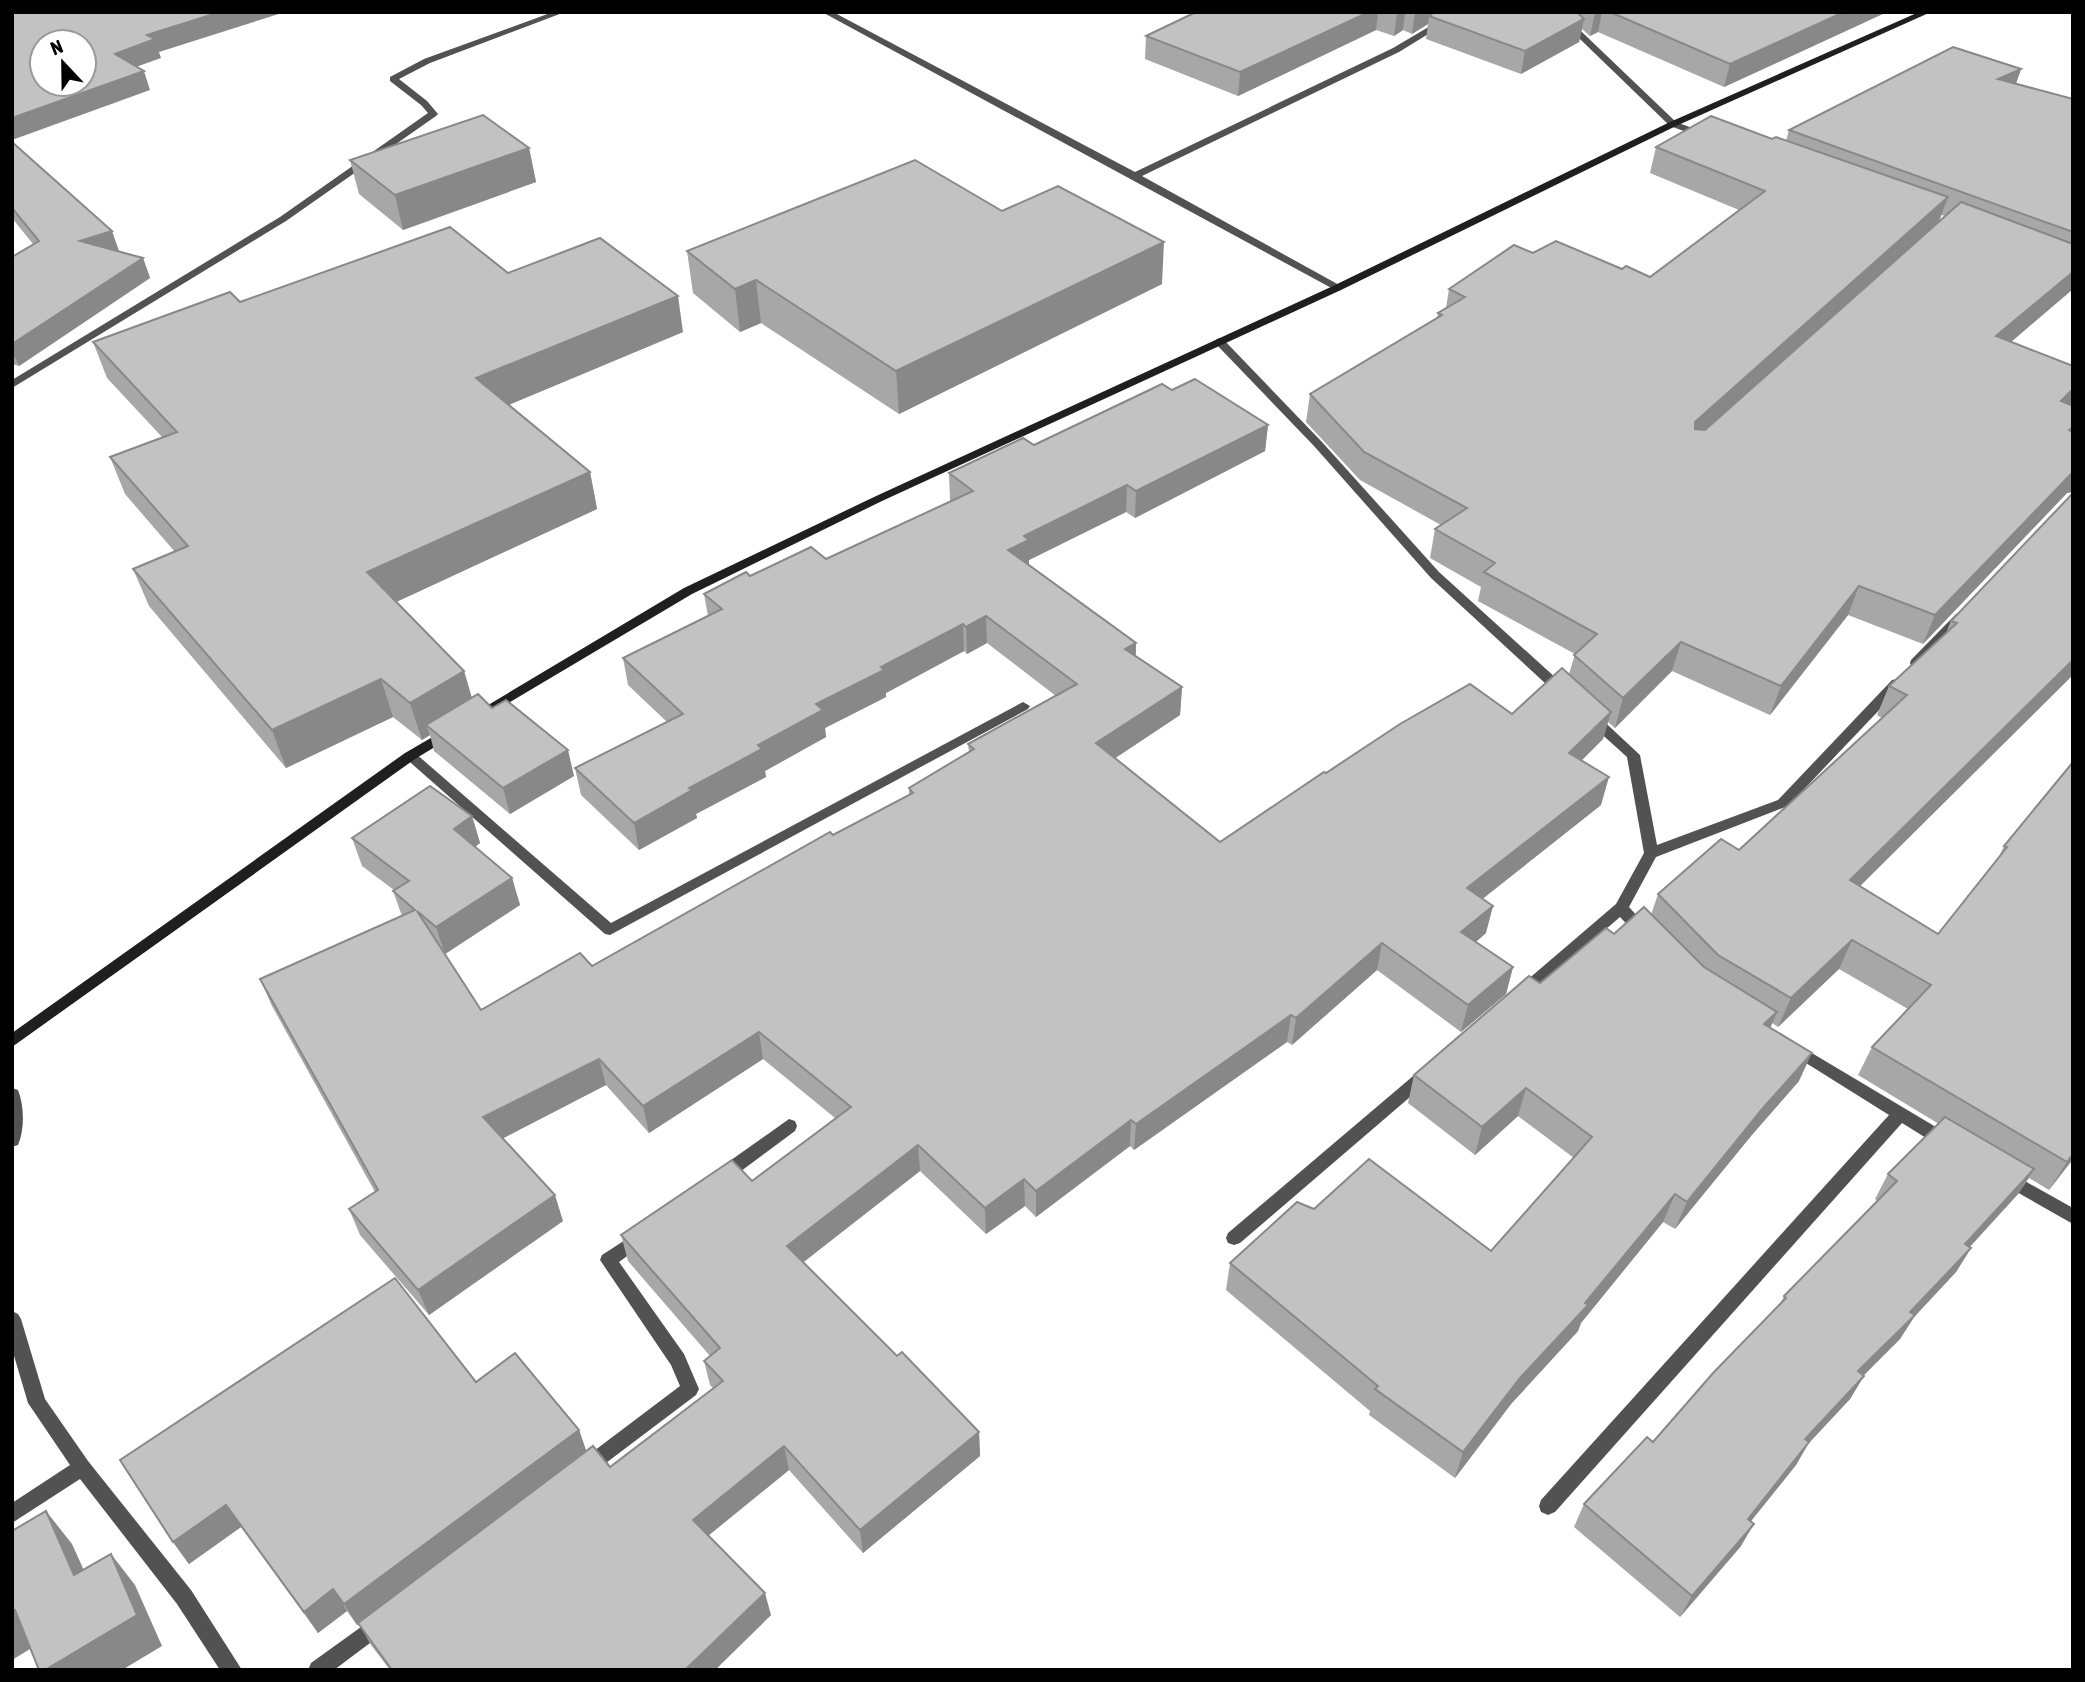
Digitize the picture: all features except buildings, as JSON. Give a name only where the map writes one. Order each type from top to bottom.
[{"type":"street","points":[[12,385],[283,219],[433,114],[424,103],[393,79],[427,61],[561,12]]},
{"type":"street","points":[[826,12],[1135,176],[1337,288]]},
{"type":"street","points":[[1135,176],[1396,50],[1460,12]]},
{"type":"street","points":[[1556,12],[1673,124],[1710,138]]},
{"type":"street","points":[[468,722],[688,592],[878,499],[1337,288],[1673,124],[1927,12]]},
{"type":"street","points":[[1219,341],[1318,444],[1435,575],[1633,755],[1651,853],[1621,908],[1516,998]]},
{"type":"street","points":[[1651,853],[1783,803],[1970,606]]},
{"type":"street","points":[[410,756],[610,930],[1023,706]]},
{"type":"street","points":[[12,1041],[410,756],[456,728]]},
{"type":"street","points":[[1621,908],[1656,945]]},
{"type":"street","points":[[1782,1041],[1957,1148]]},
{"type":"street","points":[[1234,1238],[1433,1069]]},
{"type":"street","points":[[12,1094],[15,1124],[12,1140]]},
{"type":"street","points":[[1548,1506],[1899,1114]]},
{"type":"street","points":[[704,1189],[789,1126]]},
{"type":"street","points":[[1992,1169],[2073,1217]]},
{"type":"street","points":[[569,1480],[690,1389],[678,1360],[608,1260],[651,1229]]},
{"type":"street","points":[[12,1320],[37,1404],[82,1467],[184,1597],[232,1670]]},
{"type":"street","points":[[12,1514],[82,1467]]},
{"type":"street","points":[[318,1670],[394,1612]]}]
